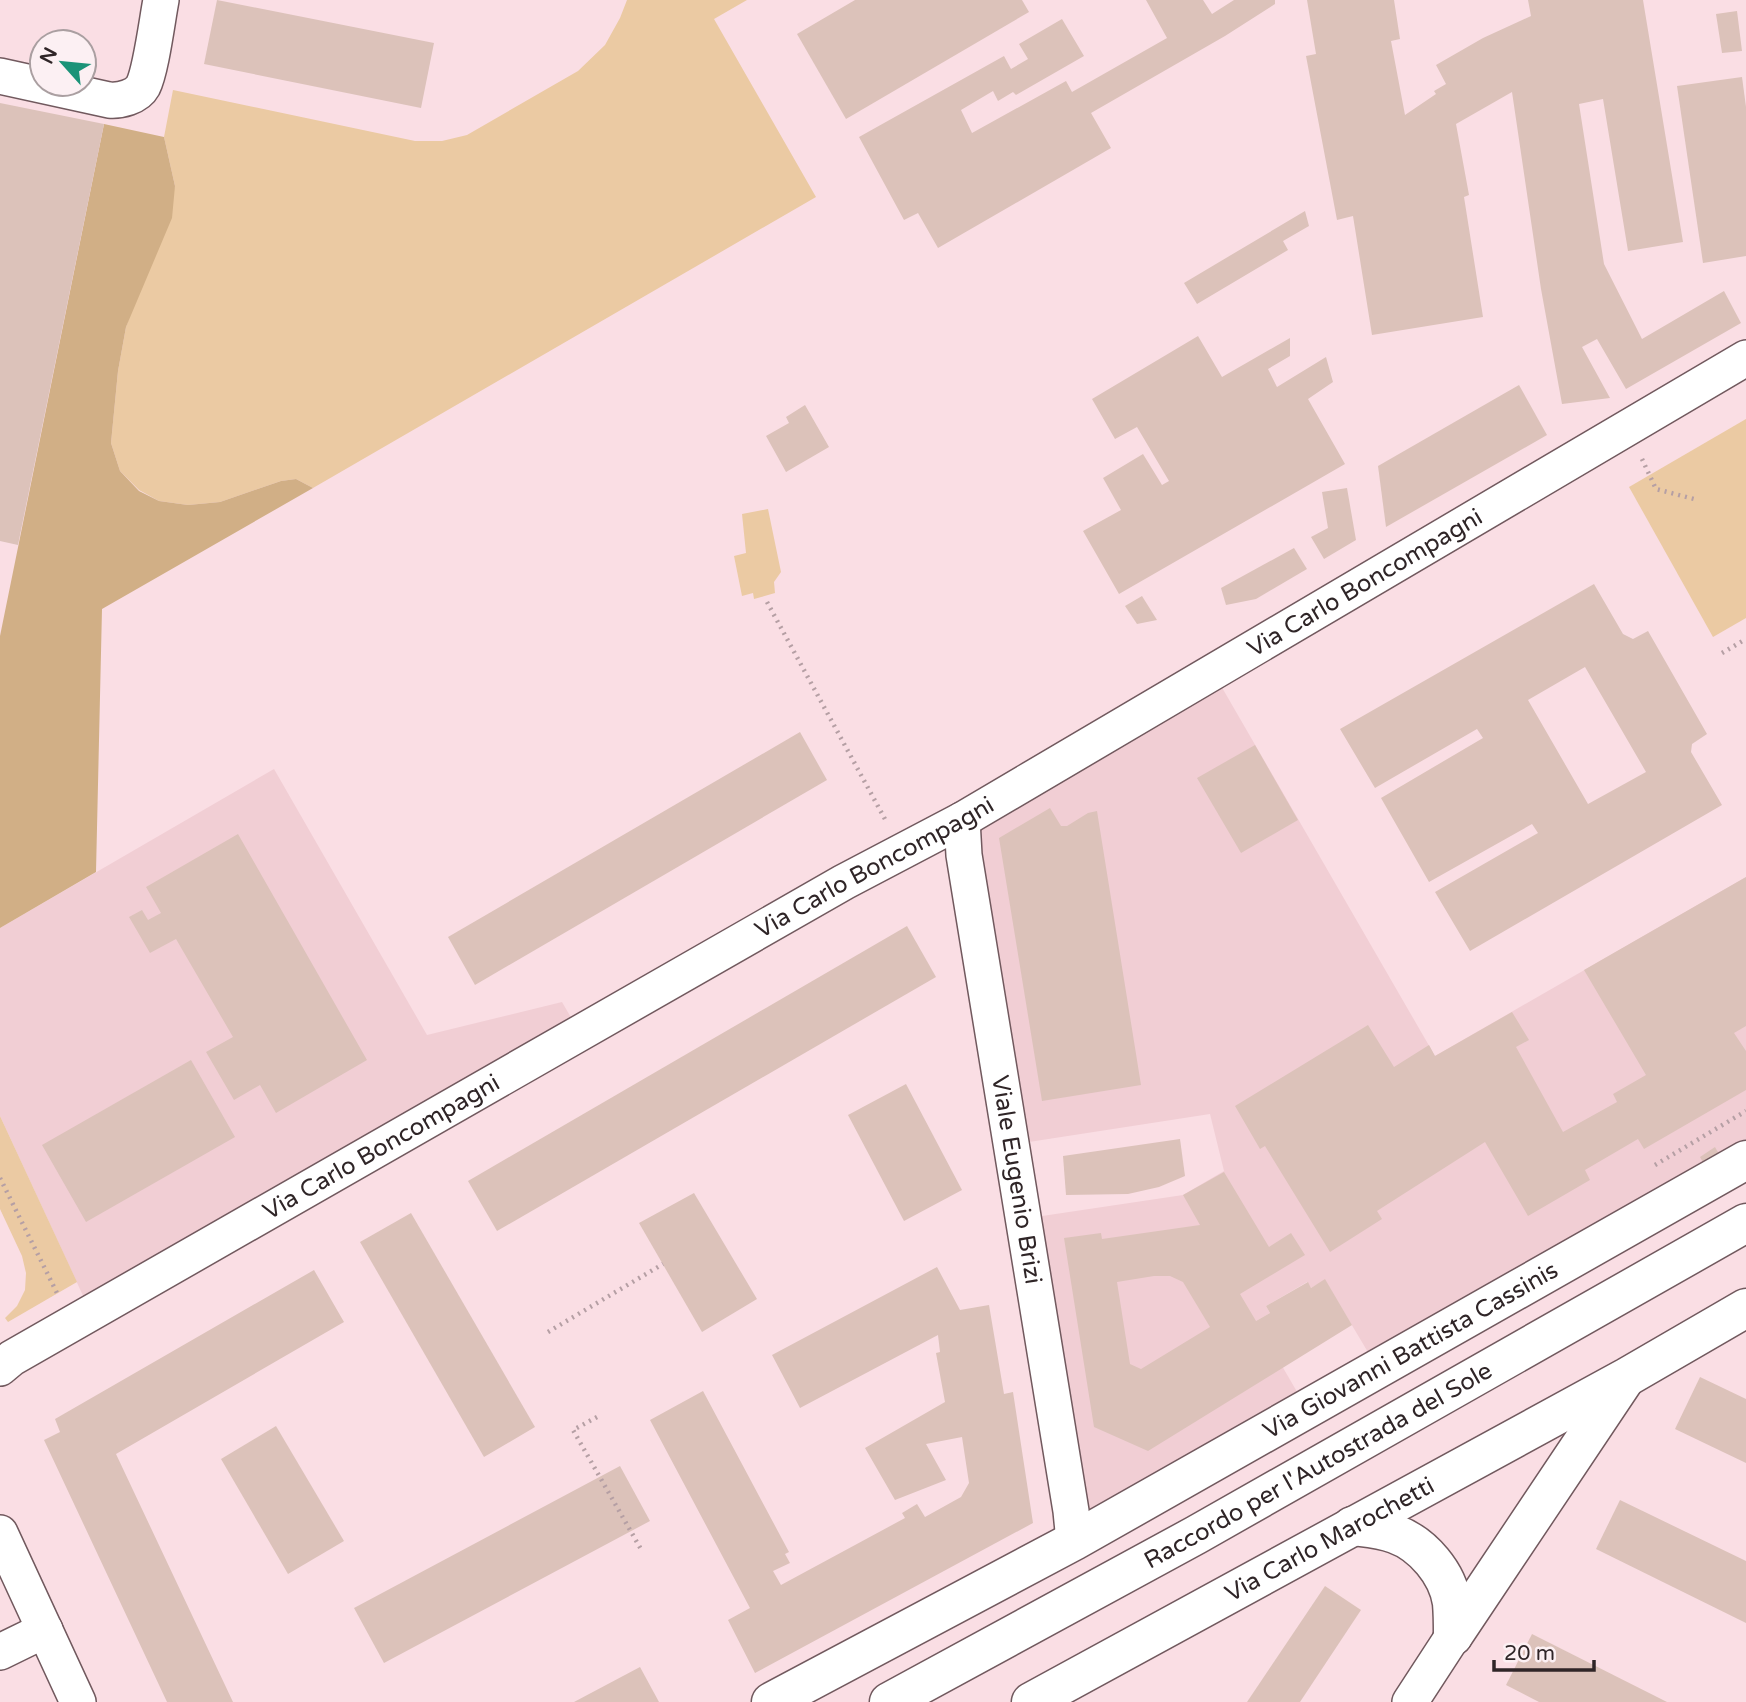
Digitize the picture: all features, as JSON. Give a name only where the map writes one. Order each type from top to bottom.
[{"type":"main road","name":"Via Giovanni Battista Cassinis","points":[[1074,1541],[1746,1160]]},
{"type":"main road","name":"Raccordo per l'Autostrada del Sole","points":[[889,1702],[1118,1579],[1746,1223]]},
{"type":"main road","points":[[1453,1636],[1627,1377],[1746,1308]]},
{"type":"main road","name":"Via Carlo Marochetti","points":[[1031,1702],[1627,1377]]},
{"type":"main road","points":[[1352,1526],[1397,1535],[1416,1545],[1430,1559],[1444,1579],[1452,1602],[1453,1636]]},
{"type":"main road","points":[[771,1702],[1074,1541]]},
{"type":"street","points":[[0,76],[109,100],[134,94],[142,88],[161,0]]},
{"type":"street","name":"Via Carlo Boncompagni","points":[[0,1368],[23,1352],[832,889],[962,820],[1746,358]]},
{"type":"street","name":"Viale Eugenio Brizi","points":[[962,820],[964,855],[1074,1541]]},
{"type":"street","points":[[0,1533],[78,1702]]},
{"type":"street","points":[[0,1652],[45,1630]]},
{"type":"street","points":[[1410,1702],[1453,1636]]},
{"type":"path","points":[[1640,456],[1656,489],[1694,499]]},
{"type":"path","points":[[767,602],[888,825]]},
{"type":"path","points":[[1722,653],[1746,639]]},
{"type":"path","points":[[1655,1165],[1746,1111]]},
{"type":"path","points":[[0,1178],[60,1300]]},
{"type":"path","points":[[548,1332],[663,1264]]},
{"type":"path","points":[[597,1417],[573,1430],[642,1551]]},
{"type":"shaded area","points":[[627,0],[747,0],[714,19],[816,197],[313,488],[296,479],[281,481],[220,502],[188,505],[159,501],[139,490],[120,471],[111,443],[118,371],[126,327],[175,186],[164,137],[173,90],[415,141],[442,141],[467,135],[578,71],[605,45]]},
{"type":"shaded area","points":[[104,124],[164,137],[175,186],[172,218],[126,327],[118,371],[111,443],[120,471],[139,491],[159,501],[188,505],[220,502],[281,481],[296,479],[313,488],[102,609],[96,872],[0,928],[0,636]]},
{"type":"shaded area","points":[[1746,419],[1746,618],[1713,637],[1629,487]]},
{"type":"shaded area","points":[[768,509],[781,572],[774,582],[775,593],[754,599],[753,593],[742,596],[734,556],[746,553],[742,514]]},
{"type":"shaded area","points":[[1213,672],[1435,1056],[1746,877],[1746,1160],[1378,1369],[1325,1280],[1311,1288],[1307,1282],[1266,1306],[1270,1313],[1256,1321],[1307,1409],[1074,1541],[1022,1219],[1183,1195],[1224,1171],[1210,1114],[1010,1145],[963,839]]},
{"type":"shaded area","points":[[274,769],[427,1035],[562,1002],[580,1033],[91,1313],[0,1116],[0,928]]},
{"type":"shaded area","points":[[0,1116],[77,1282],[8,1322],[5,1318],[17,1306],[25,1290],[26,1273],[22,1256],[0,1209]]},
{"type":"building","points":[[217,0],[434,43],[421,108],[204,64]]},
{"type":"building","points":[[855,0],[1022,0],[1029,12],[846,119],[797,34]]},
{"type":"building","points":[[1146,0],[1203,0],[1212,14],[1234,0],[1275,0],[1275,4],[1091,113],[1111,148],[938,248],[918,213],[904,220],[859,137],[1004,56],[1011,69],[1028,59],[1019,44],[1062,19],[1084,56],[1016,95],[1013,92],[998,101],[993,91],[961,110],[972,133],[1066,81],[1072,92],[1167,38]]},
{"type":"building","points":[[1307,0],[1394,0],[1400,39],[1391,41],[1405,115],[1446,84],[1436,65],[1483,38],[1531,16],[1528,0],[1643,0],[1683,242],[1628,251],[1603,99],[1579,104],[1604,264],[1642,339],[1724,291],[1741,323],[1626,389],[1597,339],[1582,347],[1610,398],[1562,404],[1541,289],[1512,92],[1456,124],[1469,195],[1464,197],[1483,317],[1372,335],[1353,216],[1337,220],[1306,56],[1316,54]]},
{"type":"building","points":[[1737,11],[1742,51],[1722,53],[1716,14]]},
{"type":"building","points":[[1742,77],[1746,107],[1746,256],[1703,263],[1677,86]]},
{"type":"building","points":[[0,103],[104,124],[18,545],[0,541]]},
{"type":"building","points":[[1305,211],[1309,226],[1283,241],[1288,250],[1197,304],[1184,283]]},
{"type":"building","points":[[1198,336],[1222,377],[1290,338],[1290,356],[1268,369],[1277,387],[1326,357],[1333,382],[1308,399],[1345,464],[1119,594],[1083,531],[1121,510],[1103,478],[1143,454],[1162,485],[1169,481],[1137,427],[1115,439],[1092,399]]},
{"type":"building","points":[[1519,385],[1547,435],[1386,527],[1378,466]]},
{"type":"building","points":[[805,405],[829,447],[786,472],[766,436],[789,423],[786,417]]},
{"type":"building","points":[[1347,488],[1356,540],[1324,559],[1311,537],[1328,528],[1322,492]]},
{"type":"building","points":[[1294,548],[1307,569],[1256,599],[1226,605],[1221,588]]},
{"type":"building","points":[[1594,584],[1623,634],[1633,639],[1648,631],[1707,734],[1692,744],[1691,752],[1722,805],[1470,951],[1435,892],[1538,833],[1532,824],[1429,882],[1381,798],[1483,738],[1477,729],[1375,788],[1340,729]],"holes":[[[1585,667],[1646,772],[1588,804],[1528,700]]]},
{"type":"building","points":[[1142,596],[1157,620],[1137,624],[1125,606]]},
{"type":"building","points":[[800,732],[827,780],[475,985],[448,937]]},
{"type":"building","points":[[1255,745],[1298,820],[1241,853],[1197,778]]},
{"type":"building","points":[[1050,808],[1061,826],[1067,826],[1088,813],[1097,811],[1141,1085],[1042,1101],[999,838]]},
{"type":"building","points":[[238,834],[367,1060],[276,1113],[260,1085],[234,1100],[206,1052],[233,1037],[176,939],[150,953],[129,917],[142,910],[148,920],[161,913],[146,887]]},
{"type":"building","points":[[1746,877],[1746,1026],[1734,1033],[1746,1051],[1746,1090],[1644,1149],[1638,1139],[1585,1170],[1590,1180],[1528,1216],[1485,1142],[1377,1211],[1382,1219],[1330,1252],[1265,1146],[1260,1149],[1235,1106],[1368,1025],[1394,1067],[1429,1045],[1435,1056],[1512,1012],[1529,1040],[1516,1047],[1563,1132],[1617,1102],[1613,1094],[1646,1075],[1584,970]]},
{"type":"building","points":[[907,926],[936,977],[497,1231],[468,1181]]},
{"type":"building","points":[[191,1060],[235,1137],[86,1222],[42,1145]]},
{"type":"building","points":[[906,1084],[962,1190],[904,1221],[848,1115]]},
{"type":"building","points":[[1180,1139],[1185,1176],[1159,1187],[1128,1194],[1066,1195],[1063,1156]]},
{"type":"building","points":[[1715,1147],[1719,1154],[1704,1164],[1700,1157]]},
{"type":"building","points":[[1224,1172],[1269,1247],[1291,1233],[1305,1255],[1240,1294],[1256,1321],[1270,1313],[1266,1306],[1308,1282],[1311,1288],[1325,1279],[1352,1325],[1148,1451],[1094,1427],[1064,1238],[1101,1233],[1102,1239],[1200,1225],[1183,1195]],"holes":[[[1170,1276],[1183,1282],[1210,1327],[1141,1369],[1130,1364],[1117,1282]]]},
{"type":"building","points":[[694,1193],[757,1299],[702,1332],[639,1223]]},
{"type":"building","points":[[411,1213],[535,1427],[484,1457],[360,1242]]},
{"type":"building","points":[[937,1267],[960,1310],[989,1305],[1004,1394],[1013,1392],[1033,1523],[755,1673],[728,1620],[750,1608],[650,1420],[703,1391],[789,1552],[785,1554],[790,1563],[773,1571],[781,1585],[905,1518],[902,1513],[917,1504],[925,1517],[961,1497],[969,1483],[962,1437],[926,1444],[946,1480],[895,1500],[865,1448],[945,1402],[936,1353],[940,1352],[938,1335],[800,1408],[772,1355]]},
{"type":"building","points":[[314,1270],[344,1322],[116,1454],[233,1702],[167,1702],[44,1440],[60,1432],[55,1419]]},
{"type":"building","points":[[1700,1377],[1746,1399],[1746,1463],[1675,1429]]},
{"type":"building","points":[[276,1426],[344,1541],[288,1574],[221,1459]]},
{"type":"building","points":[[620,1466],[650,1521],[384,1663],[354,1608]]},
{"type":"building","points":[[1620,1500],[1746,1561],[1746,1623],[1596,1549]]},
{"type":"building","points":[[1325,1586],[1361,1610],[1300,1702],[1247,1702]]},
{"type":"building","points":[[1532,1634],[1667,1702],[1539,1702],[1506,1685]]},
{"type":"building","points":[[640,1667],[659,1702],[574,1702]]}]
